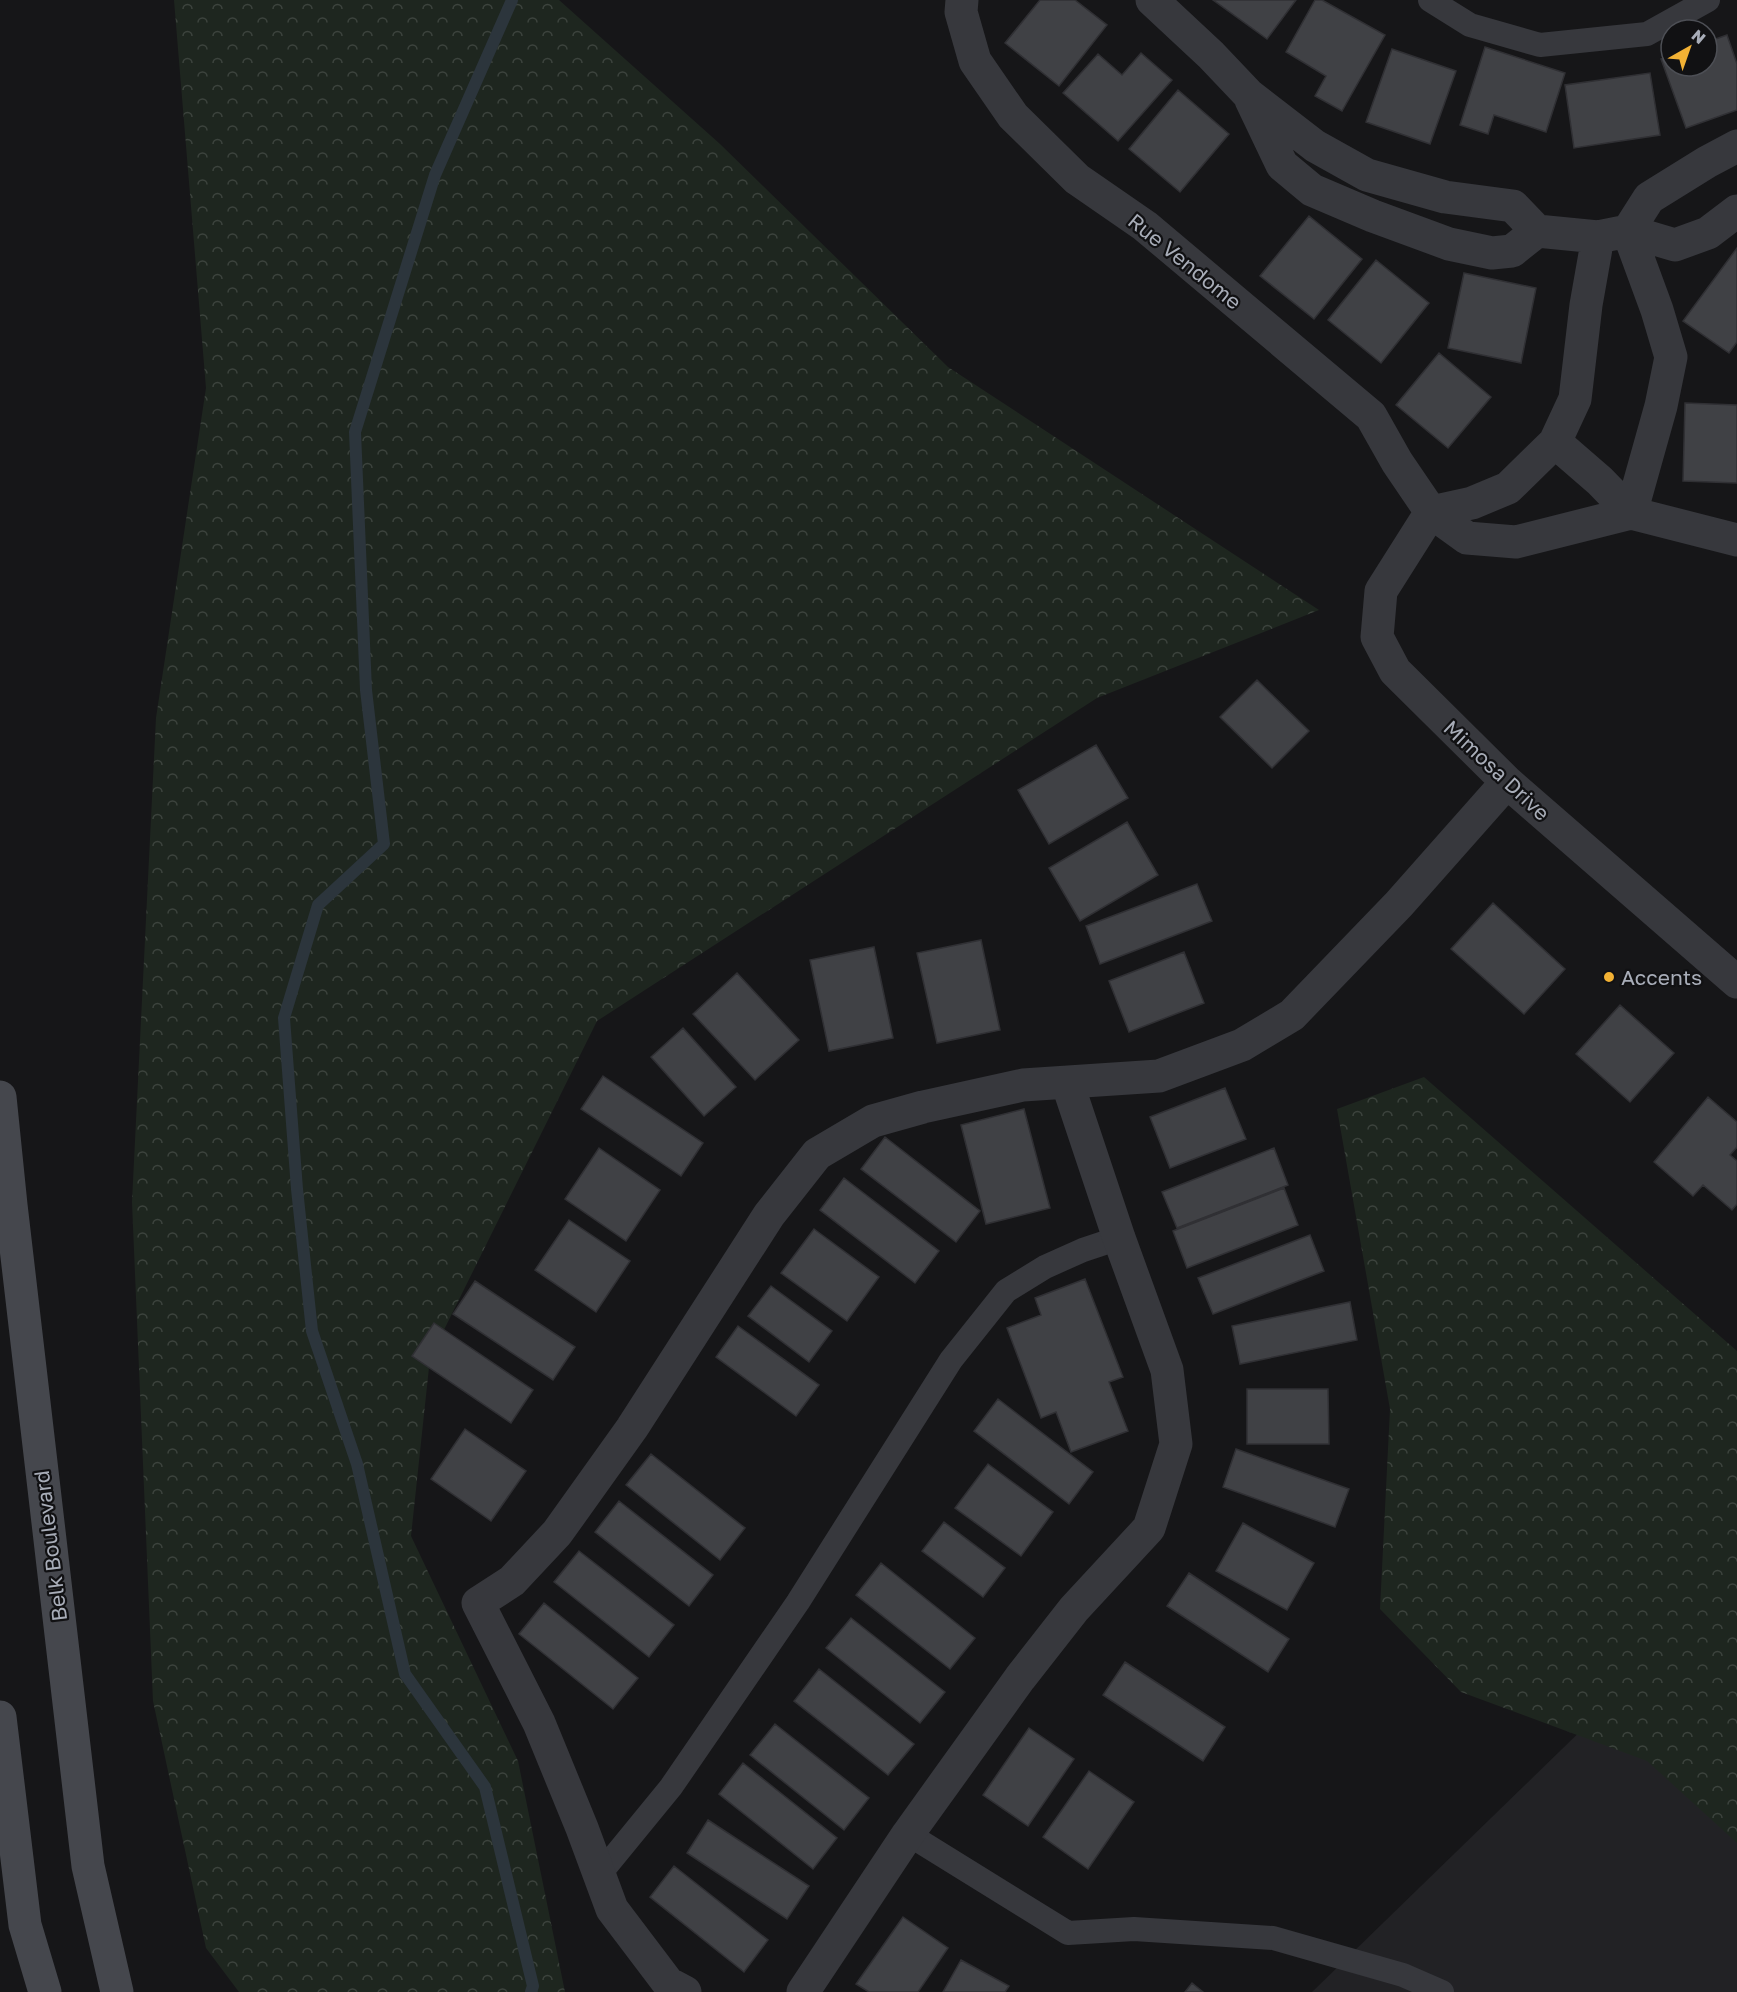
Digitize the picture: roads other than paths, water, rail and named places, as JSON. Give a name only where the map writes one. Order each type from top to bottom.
[{"type":"street","name":"Rue Vendome","points":[[962,0],[961,12],[975,61],[1013,116],[1077,179],[1145,226],[1371,416],[1397,462],[1431,512],[1467,538],[1516,542],[1631,513]]},
{"type":"street","points":[[1159,3],[1249,95],[1315,146],[1367,175],[1445,197],[1513,206],[1537,231]]},
{"type":"street","points":[[1249,95],[1282,165],[1312,190],[1373,216],[1449,244],[1492,253],[1512,251],[1537,231],[1613,234],[1675,245],[1708,232],[1737,211]]},
{"type":"street","points":[[1431,512],[1472,503],[1508,488],[1555,442],[1575,399],[1586,305],[1613,234],[1649,198],[1737,146]]},
{"type":"street","points":[[1613,234],[1657,310],[1671,357],[1631,513]]},
{"type":"street","points":[[1555,442],[1631,513],[1737,540]]},
{"type":"street","name":"Mimosa Drive","points":[[1431,512],[1382,591],[1377,637],[1395,671],[1507,782],[1737,982]]},
{"type":"street","points":[[685,1992],[668,1983],[612,1909],[539,1723],[478,1603],[512,1581],[557,1533],[632,1428],[769,1215],[817,1154],[873,1121],[923,1107],[1023,1085],[1159,1076],[1242,1045],[1292,1015],[1399,904],[1507,782]]},
{"type":"street","points":[[803,1992],[908,1834],[1020,1678],[1074,1608],[1149,1528],[1176,1444],[1167,1370],[1119,1238],[1067,1082]]},
{"type":"street","name":"Belk Boulevard","points":[[0,1097],[88,1866],[117,1992]]},
{"type":"street","points":[[0,1717],[25,1925],[45,1992]]},
{"type":"lane","points":[[1430,0],[1470,26],[1540,45],[1647,34],[1708,0]]},
{"type":"lane","points":[[599,1875],[671,1787],[798,1602],[951,1360],[1006,1291],[1045,1267],[1083,1250],[1119,1238]]},
{"type":"lane","points":[[908,1834],[1068,1933],[1134,1929],[1273,1938],[1403,1974],[1442,1992]]},
{"type":"waterway","points":[[512,0],[435,175],[355,432],[366,690],[384,844],[318,905],[284,1018],[297,1189],[312,1331],[357,1464],[405,1674],[485,1787],[533,1986],[531,1992]]},
{"type":"place","name":"Accents","points":[[1609,977]]}]
